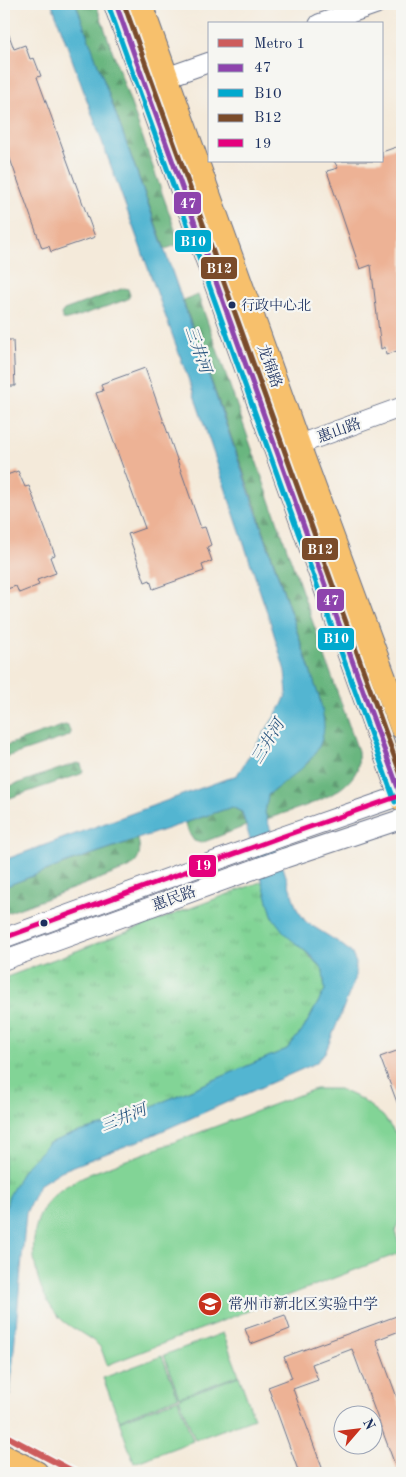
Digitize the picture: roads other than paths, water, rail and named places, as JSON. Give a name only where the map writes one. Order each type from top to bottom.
[{"type":"main road","name":"龙锦路","points":[[116,4],[155,81],[288,449],[402,802]]},
{"type":"main road","name":"龙锦路","points":[[140,4],[155,81]]},
{"type":"main road","name":"龙锦路","points":[[288,449],[402,727]]},
{"type":"main road","points":[[4,1456],[36,1473]]},
{"type":"street","points":[[325,22],[376,4]]},
{"type":"street","points":[[155,81],[208,63]]},
{"type":"street","name":"惠山路","points":[[288,449],[402,407]]},
{"type":"street","name":"惠民路","points":[[4,938],[278,838],[402,802]]},
{"type":"street","name":"惠民路","points":[[4,960],[285,858],[402,802]]},
{"type":"water","name":"三井河","points":[[52,4],[76,4],[261,525],[320,700],[324,727],[318,749],[304,766],[268,795],[265,813],[297,909],[306,922],[351,952],[356,963],[355,979],[326,1051],[316,1063],[146,1138],[61,1171],[39,1185],[26,1213],[10,1395],[4,1395],[4,1221],[8,1198],[23,1170],[49,1143],[75,1133],[113,1123],[287,1049],[304,1028],[325,990],[323,970],[311,956],[286,935],[273,918],[242,812],[232,807],[69,862],[4,887],[4,860],[237,775],[282,705],[287,693],[285,671],[270,621],[192,389]]},
{"type":"metro line","name":"1","points":[[4,1435],[76,1473]]},
{"type":"place","name":"行政中心北","points":[[232,305]]},
{"type":"place","name":"常州市新北区实验中学","points":[[210,1304]]}]
